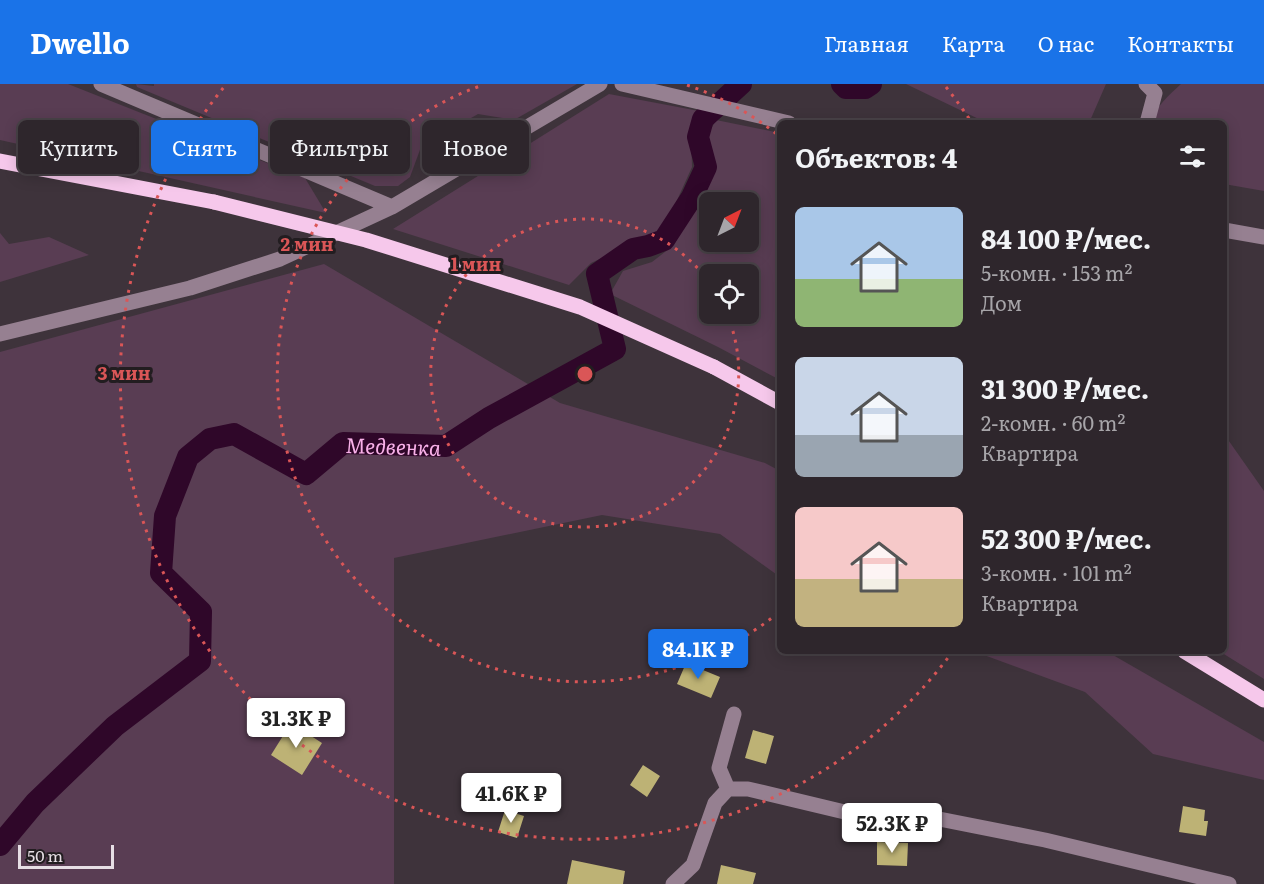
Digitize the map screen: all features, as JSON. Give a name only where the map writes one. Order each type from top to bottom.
[{"type":"main road","points":[[0,161],[214,202],[366,240],[580,307],[714,367],[777,401]]},
{"type":"main road","points":[[1189,654],[1264,700]]},
{"type":"street","points":[[101,84],[393,207]]},
{"type":"street","points":[[116,84],[134,98]]},
{"type":"street","points":[[0,334],[190,288],[280,259],[393,207],[600,84]]},
{"type":"street","points":[[622,84],[777,120]]},
{"type":"street","points":[[1148,120],[1155,87]]},
{"type":"street","points":[[1227,231],[1264,237]]},
{"type":"street","points":[[728,789],[719,768],[735,714]]},
{"type":"street","points":[[673,884],[693,865],[715,803],[728,789],[748,789],[853,814],[919,815],[1045,840],[1229,884]]},
{"type":"shaded area","points":[[0,84],[68,84],[159,120],[151,120],[151,174],[139,171],[139,120],[18,120],[18,144],[0,140]]},
{"type":"shaded area","points":[[136,84],[154,86],[154,84],[577,84],[514,120],[478,114],[468,120],[422,120],[422,146],[410,177],[398,186],[375,186],[346,174],[410,174],[410,120],[270,120],[270,142],[258,137],[258,120],[216,120],[137,87]]},
{"type":"shaded area","points":[[906,84],[1106,84],[1090,120],[981,120]]},
{"type":"shaded area","points":[[1181,84],[1264,84],[1264,191],[1227,185],[1227,120],[1152,120],[1167,97]]},
{"type":"shaded area","points":[[609,94],[699,111],[691,134],[692,167],[664,229],[591,263],[569,285],[393,229],[481,174],[529,174],[529,144]]},
{"type":"shaded area","points":[[716,120],[777,132],[777,378],[610,294],[623,271],[652,262],[674,245],[699,197],[699,252],[759,252],[759,192],[702,192],[714,168],[707,136]]},
{"type":"shaded area","points":[[258,159],[270,164],[270,174],[295,174],[305,178],[326,213],[152,174],[258,174]]},
{"type":"shaded area","points":[[0,233],[9,244],[49,237],[89,255],[0,282]]},
{"type":"shaded area","points":[[324,264],[560,403],[765,463],[777,469],[777,575],[720,534],[602,515],[394,558],[394,884],[0,884],[0,352]]},
{"type":"shaded area","points":[[1227,438],[1264,491],[1264,679],[1224,654],[1227,654]]},
{"type":"shaded area","points":[[981,654],[1111,654],[1264,742],[1264,780],[1153,754],[1085,692]]},
{"type":"building","points":[[686,663],[720,677],[711,698],[677,684]]},
{"type":"building","points":[[291,723],[322,743],[302,775],[271,755]]},
{"type":"building","points":[[753,730],[774,736],[766,764],[745,758]]},
{"type":"building","points":[[643,765],[660,776],[647,797],[630,785]]},
{"type":"building","points":[[1183,806],[1205,810],[1204,821],[1208,821],[1206,836],[1179,832]]},
{"type":"building","points":[[505,810],[524,816],[517,838],[498,832]]},
{"type":"building","points":[[877,842],[908,843],[907,866],[877,865]]},
{"type":"building","points":[[572,860],[625,871],[623,884],[567,884]]},
{"type":"building","points":[[721,865],[756,873],[753,884],[717,884]]},
{"type":"waterway","name":"Медвенка","points":[[0,845],[35,803],[115,726],[200,661],[201,612],[161,573],[165,516],[188,457],[210,439],[234,434],[306,474],[343,443],[446,446],[489,418],[615,349],[597,274],[633,249],[664,240],[692,197],[706,167],[698,137],[703,119],[741,84]]},
{"type":"waterway","name":"Медвенка","points":[[842,84],[846,88],[865,88],[871,84]]}]
